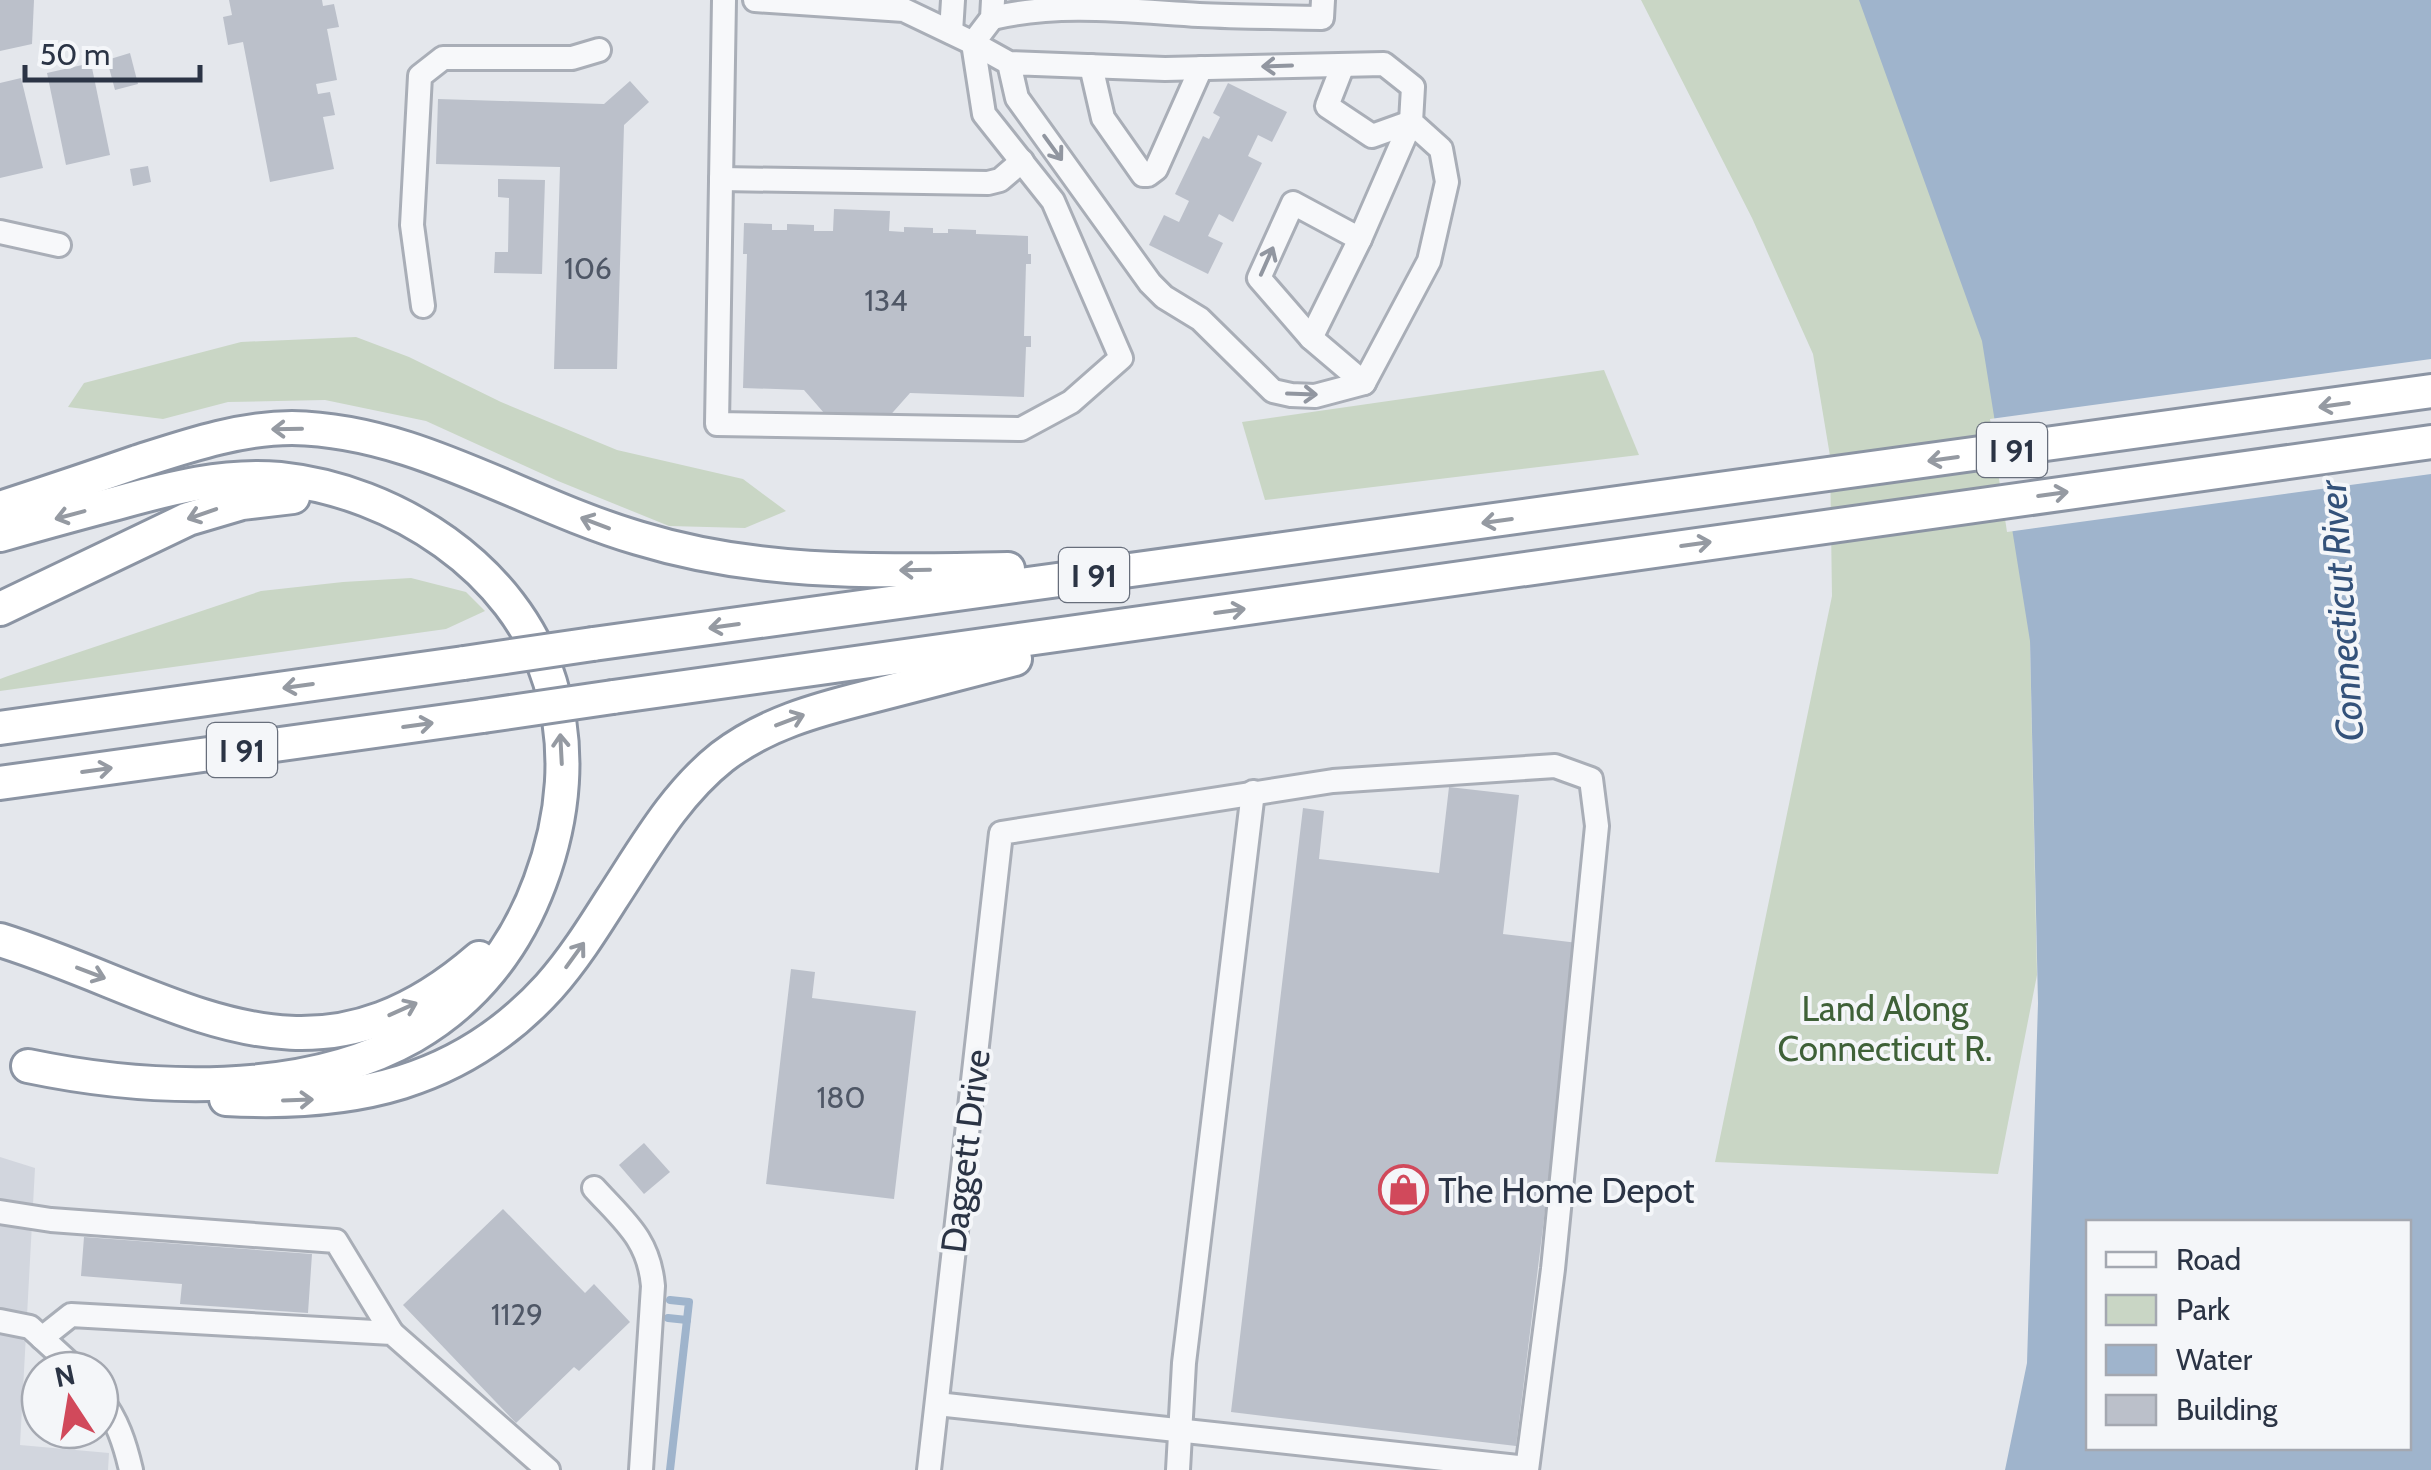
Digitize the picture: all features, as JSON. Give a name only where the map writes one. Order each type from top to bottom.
[{"type":"highway","name":"I 91","points":[[0,728],[2431,391]]},
{"type":"highway","points":[[0,508],[201,442],[244,432],[310,429],[397,444],[616,532],[741,562],[844,570],[1152,566]]},
{"type":"highway","name":"I 91","points":[[0,784],[2431,442]]},
{"type":"highway","points":[[0,535],[214,480],[279,479],[328,487],[376,503],[423,528],[460,554],[508,604],[533,641],[550,678],[561,732],[562,768],[552,846],[528,910],[494,968],[472,992],[411,1037],[377,1054],[340,1065],[206,1084],[128,1082],[14,1063]]},
{"type":"highway","points":[[0,609],[188,519],[260,499],[328,499],[374,509],[422,530],[460,554]]},
{"type":"highway","points":[[14,1063],[162,1092],[254,1101],[324,1099],[417,1078],[488,1042],[536,1000],[580,948],[681,798],[713,765],[749,739],[792,719],[847,702],[1179,618]]},
{"type":"highway","points":[[0,940],[222,1023],[266,1032],[335,1030],[378,1020],[406,1008],[434,993],[482,956],[510,924],[552,846]]},
{"type":"street","points":[[724,0],[716,424],[1021,429],[1071,402],[1121,358],[1053,201],[984,114],[973,43],[992,9],[1016,12],[1091,8],[1322,18],[1323,0]]},
{"type":"street","points":[[755,0],[904,10],[1008,64],[1201,68],[1384,64],[1412,87],[1412,122],[1311,338]]},
{"type":"street","points":[[951,32],[952,0]]},
{"type":"street","points":[[423,306],[412,225],[420,76],[444,58],[572,58],[599,50]]},
{"type":"street","points":[[1008,64],[1016,98],[1150,283],[1164,297],[1200,319],[1273,391],[1291,395],[1316,396],[1364,383],[1429,261],[1447,182],[1440,149],[1412,122]]},
{"type":"street","points":[[1343,65],[1327,106],[1372,136],[1412,122]]},
{"type":"street","points":[[1091,66],[1103,118],[1143,175],[1156,169],[1201,68]]},
{"type":"street","points":[[721,179],[988,182],[1000,180],[1022,162]]},
{"type":"street","points":[[1360,239],[1293,203],[1259,278],[1311,338],[1364,383]]},
{"type":"street","points":[[0,232],[59,245]]},
{"type":"street","points":[[937,1404],[1181,1432],[1527,1469],[1553,1269],[1597,826],[1592,779],[1556,766],[1333,781],[1253,792],[1184,1363],[1181,1432],[1178,1470]]},
{"type":"street","name":"Daggett Drive","points":[[929,1470],[1002,833],[1253,792]]},
{"type":"street","points":[[594,1188],[635,1233],[652,1270],[641,1470]]},
{"type":"street","points":[[0,1212],[51,1220],[336,1241],[392,1333],[548,1470]]},
{"type":"street","points":[[42,1338],[70,1315],[392,1333]]},
{"type":"street","points":[[0,1322],[30,1328],[55,1350]]},
{"type":"street","points":[[120,1435],[131,1470]]},
{"type":"shaded area","points":[[0,1157],[35,1168],[25,1350],[20,1350],[20,1450],[109,1453],[108,1470],[0,1470]]},
{"type":"green space","name":"Land Along Connecticut R.","points":[[1641,0],[1919,0],[2044,261],[2030,641],[2037,975],[1998,1174],[1715,1162],[1832,596],[1830,456],[1813,354],[1752,218]]},
{"type":"green space","points":[[356,337],[617,450],[743,479],[786,511],[745,528],[669,526],[426,421],[325,400],[228,402],[163,419],[68,407],[84,383],[241,342]]},
{"type":"green space","points":[[1604,370],[1639,455],[1265,500],[1242,422]]},
{"type":"green space","points":[[411,578],[466,592],[485,611],[446,629],[0,691],[0,679],[261,591]]},
{"type":"water","name":"Connecticut River","points":[[1859,0],[2431,0],[2431,1470],[2005,1470],[2027,1363],[2038,1003],[2030,641],[1982,341]]},
{"type":"pier","points":[[2431,359],[2431,474],[2007,532],[1990,419]]},
{"type":"building","points":[[0,0],[34,0],[32,44],[0,51]]},
{"type":"building","points":[[229,0],[322,0],[323,6],[334,4],[339,27],[327,29],[337,80],[316,84],[318,94],[330,92],[335,115],[323,117],[334,169],[270,182],[243,42],[228,45],[223,17],[232,15]]},
{"type":"building","points":[[130,53],[138,84],[115,90],[107,60]]},
{"type":"building","points":[[91,63],[110,155],[66,165],[47,73]]},
{"type":"building","points":[[21,78],[43,168],[0,178],[0,83]]},
{"type":"building","points":[[630,81],[649,102],[624,125],[617,369],[554,369],[560,167],[436,164],[438,99],[604,104]]},
{"type":"building","points":[[1228,83],[1287,112],[1272,142],[1258,135],[1248,156],[1262,163],[1233,222],[1219,214],[1208,236],[1223,243],[1208,274],[1149,245],[1164,215],[1179,222],[1189,201],[1175,194],[1203,136],[1209,139],[1220,117],[1213,113]]},
{"type":"building","points":[[148,166],[151,182],[133,186],[130,169]]},
{"type":"building","points":[[498,179],[545,180],[542,274],[494,273],[495,252],[508,252],[509,198],[498,197]]},
{"type":"building","points":[[834,209],[890,211],[889,231],[933,228],[933,233],[948,233],[948,229],[1028,236],[1031,264],[1026,264],[1024,336],[1031,336],[1031,347],[1026,347],[1024,397],[910,393],[886,420],[831,421],[804,390],[743,388],[747,254],[743,254],[744,223],[772,224],[772,230],[787,230],[787,224],[814,225],[814,231],[833,231]]},
{"type":"building","name":"The Home Depot","points":[[1449,787],[1519,795],[1503,934],[1578,943],[1516,1446],[1231,1412],[1303,808],[1324,811],[1319,859],[1439,873]]},
{"type":"building","points":[[791,969],[815,972],[812,998],[916,1011],[894,1199],[766,1184]]},
{"type":"building","points":[[644,1143],[670,1172],[644,1194],[619,1165]]},
{"type":"building","points":[[503,1209],[585,1293],[594,1284],[630,1322],[579,1371],[574,1367],[516,1423],[403,1305]]},
{"type":"building","points":[[84,1237],[312,1254],[308,1313],[180,1304],[182,1284],[81,1276]]},
{"type":"waterway","points":[[670,1300],[689,1302],[670,1470]]},
{"type":"waterway","points":[[668,1318],[687,1320]]},
{"type":"place","name":"The Home Depot","points":[[1403,1190]]}]
